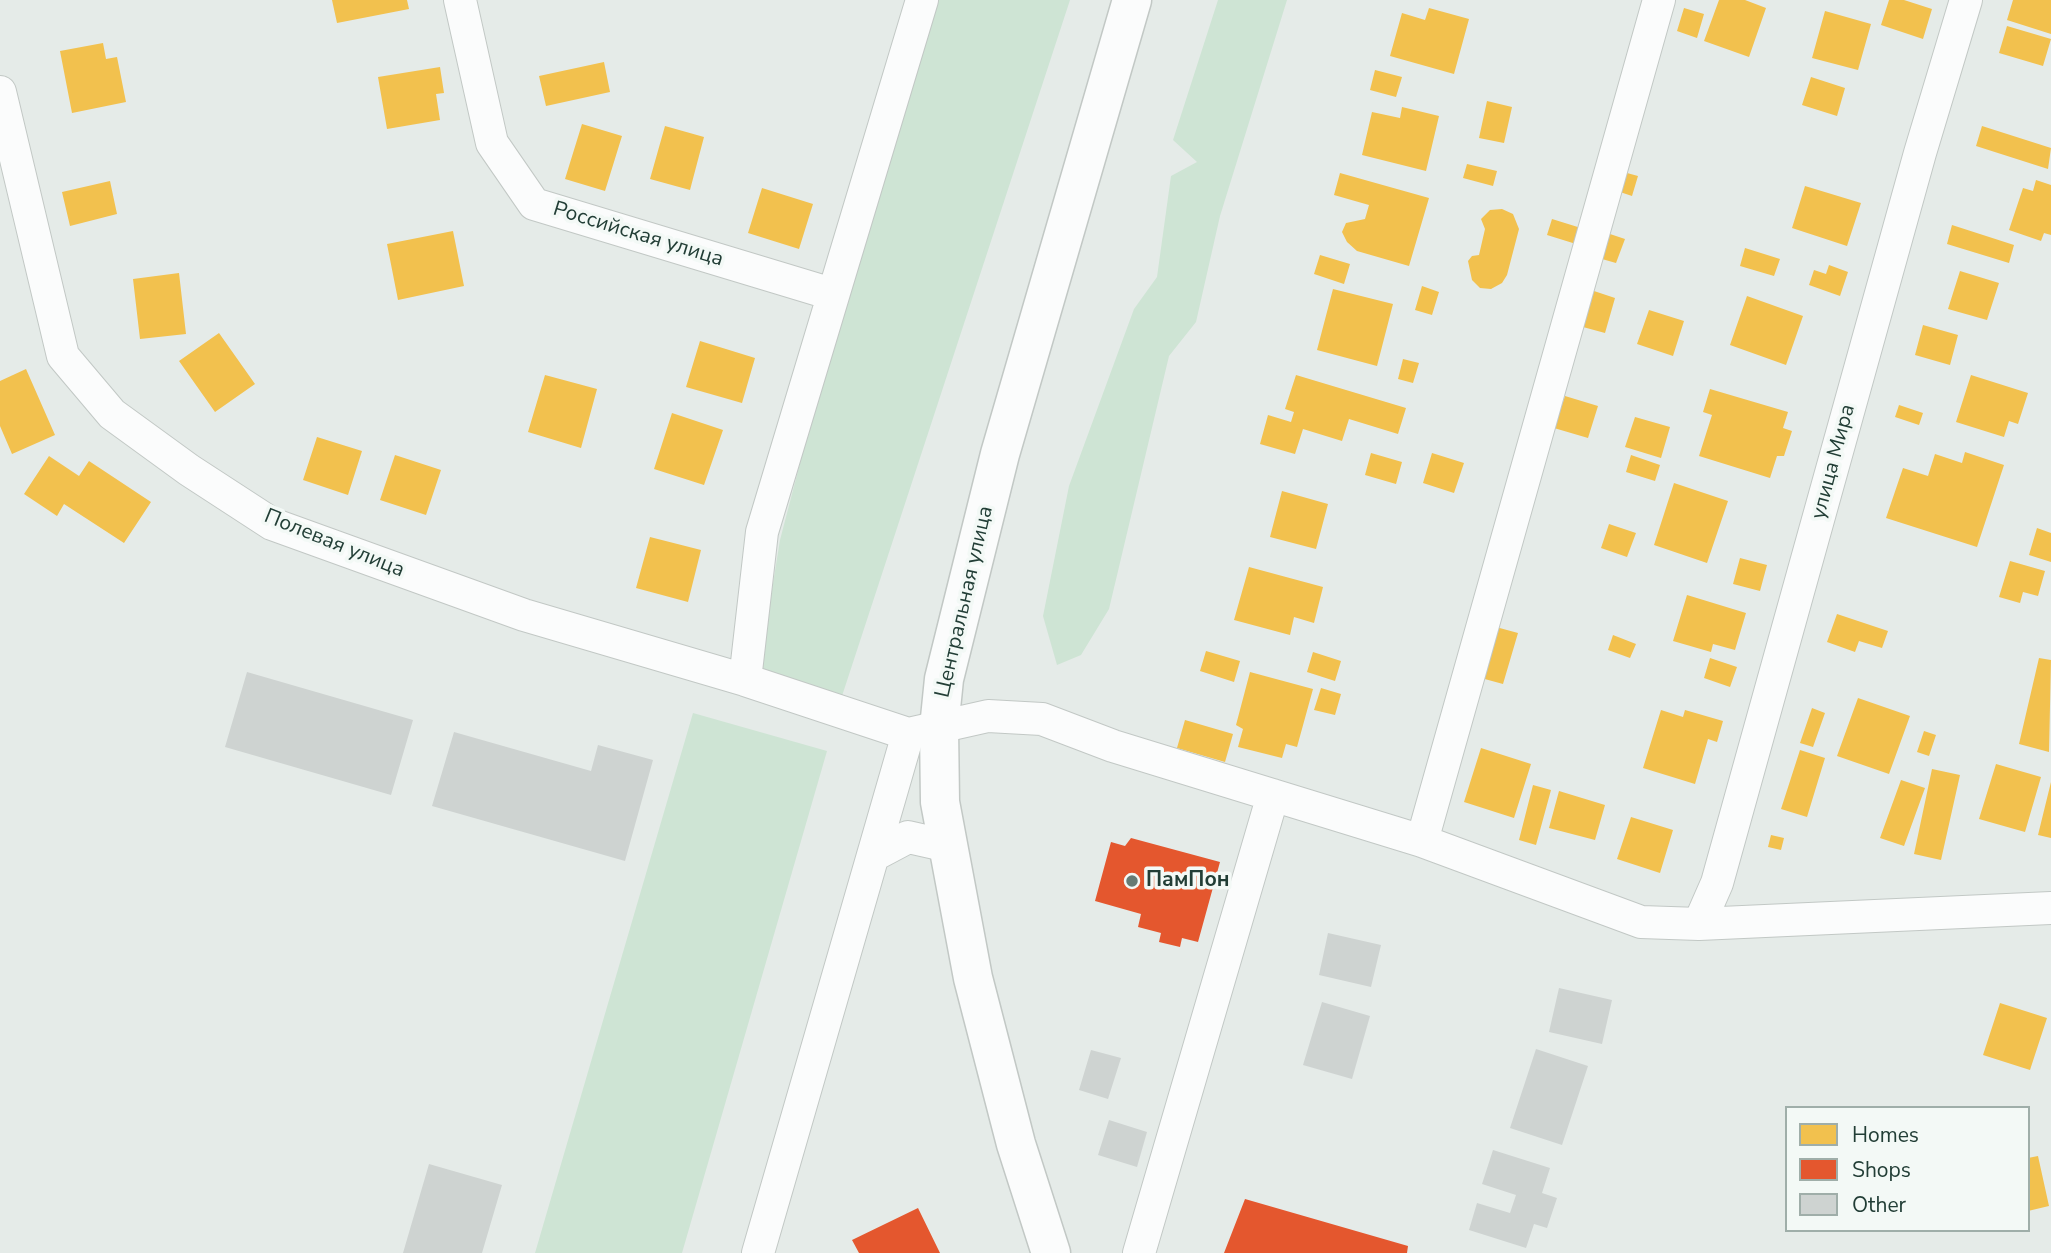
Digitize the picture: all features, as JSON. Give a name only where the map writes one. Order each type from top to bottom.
[{"type":"street","name":"Российская улица","points":[[460,0],[492,144],[534,204],[832,294]]},
{"type":"street","points":[[745,680],[762,532],[922,0]]},
{"type":"street","name":"Центральная улица","points":[[1051,1253],[1016,1144],[973,978],[940,802],[923,731],[944,679],[1000,454],[1132,0]]},
{"type":"street","points":[[1422,841],[1659,0]]},
{"type":"street","name":"улица Мира","points":[[1699,924],[1717,883],[1920,153],[1966,0]]},
{"type":"street","name":"Полевая улица","points":[[0,92],[63,356],[113,414],[188,470],[272,524],[524,615],[923,731]]},
{"type":"street","points":[[758,1253],[874,855],[923,731],[988,716],[1042,719],[1113,746],[1422,841],[1641,922],[1699,924],[2051,908]]},
{"type":"street","points":[[1139,1253],[1273,795]]},
{"type":"street","points":[[874,855],[908,837],[948,846]]},
{"type":"green space","points":[[937,0],[1070,0],[841,699],[759,670],[780,540],[848,279]]},
{"type":"green space","points":[[1218,0],[1287,0],[1220,216],[1196,322],[1169,356],[1109,609],[1081,655],[1057,665],[1043,616],[1069,486],[1134,309],[1157,277],[1171,176],[1197,162],[1173,140]]},
{"type":"green space","points":[[693,713],[827,751],[682,1253],[535,1253]]},
{"type":"building: Homes","points":[[332,0],[407,0],[409,9],[337,23]]},
{"type":"building: Homes","points":[[1719,0],[1745,0],[1766,8],[1749,57],[1704,41]]},
{"type":"building: Homes","points":[[1889,0],[1904,0],[1932,9],[1923,39],[1881,25]]},
{"type":"building: Homes","points":[[2013,0],[2051,0],[2051,34],[2007,20]]},
{"type":"building: Homes","points":[[1429,8],[1469,19],[1454,74],[1390,56],[1402,13],[1425,20]]},
{"type":"building: Homes","points":[[1684,8],[1704,14],[1697,38],[1677,31]]},
{"type":"building: Homes","points":[[1825,11],[1871,24],[1858,70],[1812,58]]},
{"type":"building: Homes","points":[[2007,26],[2051,39],[2043,66],[1999,53]]},
{"type":"building: Homes","points":[[103,43],[106,59],[117,57],[126,102],[72,113],[60,51]]},
{"type":"building: Homes","points":[[604,62],[610,92],[546,106],[539,76]]},
{"type":"building: Homes","points":[[440,67],[444,93],[436,94],[440,120],[387,129],[378,77]]},
{"type":"building: Homes","points":[[1375,70],[1402,77],[1396,97],[1370,90]]},
{"type":"building: Homes","points":[[1811,77],[1845,88],[1837,116],[1802,105]]},
{"type":"building: Homes","points":[[1487,101],[1512,107],[1504,143],[1479,138]]},
{"type":"building: Homes","points":[[1402,107],[1439,116],[1426,171],[1362,155],[1372,112],[1400,118]]},
{"type":"building: Homes","points":[[582,124],[622,136],[605,191],[565,179]]},
{"type":"building: Homes","points":[[665,126],[704,137],[690,190],[650,179]]},
{"type":"building: Homes","points":[[1982,126],[2051,148],[2048,169],[1976,146]]},
{"type":"building: Homes","points":[[1467,164],[1497,171],[1493,186],[1463,178]]},
{"type":"building: Homes","points":[[1340,173],[1429,198],[1409,266],[1357,251],[1347,242],[1342,232],[1346,223],[1365,219],[1369,205],[1334,195]]},
{"type":"building: Homes","points":[[1627,173],[1638,176],[1632,196],[1620,192]]},
{"type":"building: Homes","points":[[2036,180],[2051,185],[2051,235],[2044,233],[2041,241],[2009,230],[2023,188],[2033,191]]},
{"type":"building: Homes","points":[[110,181],[117,214],[70,226],[62,192]]},
{"type":"building: Homes","points":[[1805,186],[1861,203],[1847,246],[1792,228]]},
{"type":"building: Homes","points":[[762,188],[813,204],[799,249],[748,233]]},
{"type":"building: Homes","points":[[1502,209],[1513,214],[1519,229],[1507,275],[1502,283],[1491,289],[1480,288],[1472,280],[1468,261],[1472,256],[1479,255],[1485,229],[1481,219],[1490,210]]},
{"type":"building: Homes","points":[[1552,219],[1581,228],[1576,244],[1547,235]]},
{"type":"building: Homes","points":[[1952,225],[2014,245],[2009,263],[1947,244]]},
{"type":"building: Homes","points":[[453,231],[464,286],[398,300],[387,244]]},
{"type":"building: Homes","points":[[1610,234],[1625,239],[1616,263],[1602,259]]},
{"type":"building: Homes","points":[[1745,248],[1780,259],[1774,276],[1740,266]]},
{"type":"building: Homes","points":[[1320,255],[1350,264],[1344,284],[1314,274]]},
{"type":"building: Homes","points":[[1829,265],[1848,272],[1840,296],[1809,285],[1814,270],[1826,274]]},
{"type":"building: Homes","points":[[1960,271],[1999,283],[1987,320],[1948,309]]},
{"type":"building: Homes","points":[[179,273],[186,334],[140,339],[133,279]]},
{"type":"building: Homes","points":[[1422,286],[1439,292],[1432,315],[1415,310]]},
{"type":"building: Homes","points":[[1333,289],[1393,304],[1377,366],[1317,350]]},
{"type":"building: Homes","points":[[1594,291],[1615,298],[1605,333],[1583,327]]},
{"type":"building: Homes","points":[[1747,296],[1803,316],[1786,365],[1730,345]]},
{"type":"building: Homes","points":[[1649,310],[1684,321],[1673,356],[1637,344]]},
{"type":"building: Homes","points":[[1923,325],[1958,335],[1950,365],[1915,355]]},
{"type":"building: Homes","points":[[219,333],[255,384],[215,412],[179,361]]},
{"type":"building: Homes","points":[[700,341],[755,358],[742,403],[686,387]]},
{"type":"building: Homes","points":[[1403,359],[1419,363],[1413,383],[1398,379]]},
{"type":"building: Homes","points":[[26,369],[55,435],[12,454],[0,426],[0,381]]},
{"type":"building: Homes","points":[[545,375],[597,389],[581,448],[528,432]]},
{"type":"building: Homes","points":[[1296,375],[1406,408],[1398,434],[1349,419],[1342,441],[1303,429],[1295,454],[1260,444],[1268,415],[1291,422],[1294,412],[1285,409]]},
{"type":"building: Homes","points":[[1971,375],[2028,393],[2018,424],[2009,421],[2004,437],[1956,422]]},
{"type":"building: Homes","points":[[1710,389],[1788,412],[1783,428],[1792,431],[1784,456],[1777,456],[1770,478],[1699,456],[1712,415],[1703,412]]},
{"type":"building: Homes","points":[[1565,396],[1598,406],[1588,438],[1554,428]]},
{"type":"building: Homes","points":[[1899,405],[1923,413],[1919,425],[1895,417]]},
{"type":"building: Homes","points":[[672,413],[723,430],[704,485],[654,469]]},
{"type":"building: Homes","points":[[1635,417],[1670,427],[1661,458],[1625,447]]},
{"type":"building: Homes","points":[[317,437],[362,451],[348,495],[303,480]]},
{"type":"building: Homes","points":[[1965,452],[2004,465],[1977,547],[1886,518],[1903,468],[1928,476],[1935,454],[1962,463]]},
{"type":"building: Homes","points":[[1371,453],[1402,462],[1396,484],[1365,475]]},
{"type":"building: Homes","points":[[1432,453],[1464,463],[1454,493],[1423,483]]},
{"type":"building: Homes","points":[[395,455],[441,470],[426,515],[380,500]]},
{"type":"building: Homes","points":[[1631,455],[1660,465],[1655,481],[1626,472]]},
{"type":"building: Homes","points":[[49,456],[79,476],[89,461],[151,502],[124,543],[64,504],[57,516],[24,494]]},
{"type":"building: Homes","points":[[1674,483],[1728,501],[1707,563],[1654,545]]},
{"type":"building: Homes","points":[[1282,491],[1328,504],[1316,549],[1270,537]]},
{"type":"building: Homes","points":[[1609,524],[1636,533],[1627,557],[1601,548]]},
{"type":"building: Homes","points":[[2037,528],[2051,533],[2051,562],[2029,555]]},
{"type":"building: Homes","points":[[650,537],[701,550],[688,602],[636,588]]},
{"type":"building: Homes","points":[[1740,558],[1767,565],[1760,591],[1733,584]]},
{"type":"building: Homes","points":[[2010,561],[2045,571],[2038,596],[2023,592],[2020,603],[1999,597]]},
{"type":"building: Homes","points":[[1249,567],[1323,587],[1314,623],[1294,617],[1290,635],[1234,620]]},
{"type":"building: Homes","points":[[1687,595],[1746,613],[1735,650],[1713,644],[1711,652],[1673,641]]},
{"type":"building: Homes","points":[[1837,614],[1888,631],[1882,648],[1859,641],[1855,652],[1827,642]]},
{"type":"building: Homes","points":[[1496,627],[1518,633],[1503,684],[1481,678]]},
{"type":"building: Homes","points":[[1613,635],[1636,644],[1630,658],[1608,650]]},
{"type":"building: Homes","points":[[1206,651],[1240,661],[1234,682],[1200,671]]},
{"type":"building: Homes","points":[[1313,652],[1341,661],[1335,681],[1307,672]]},
{"type":"building: Homes","points":[[1710,658],[1737,667],[1730,687],[1704,678]]},
{"type":"building: Homes","points":[[2039,658],[2051,660],[2049,752],[2019,744]]},
{"type":"building: Homes","points":[[1250,672],[1313,689],[1297,747],[1286,744],[1282,758],[1238,747],[1243,729],[1236,725]]},
{"type":"building: Homes","points":[[1321,688],[1341,694],[1335,715],[1314,710]]},
{"type":"building: Homes","points":[[1858,698],[1910,716],[1889,774],[1837,756]]},
{"type":"building: Homes","points":[[1812,708],[1825,713],[1813,747],[1800,743]]},
{"type":"building: Homes","points":[[1661,710],[1683,717],[1685,710],[1723,721],[1717,742],[1708,739],[1695,784],[1643,768]]},
{"type":"building: Homes","points":[[1185,720],[1233,734],[1225,762],[1177,748]]},
{"type":"building: Homes","points":[[1924,731],[1936,735],[1929,756],[1917,752]]},
{"type":"building: Homes","points":[[1481,748],[1531,764],[1514,818],[1464,802]]},
{"type":"building: Homes","points":[[1800,750],[1825,758],[1807,817],[1781,809]]},
{"type":"building: Homes","points":[[1996,764],[2041,777],[2025,832],[1979,819]]},
{"type":"building: Homes","points":[[1932,769],[1960,775],[1941,860],[1914,854]]},
{"type":"building: Homes","points":[[1901,780],[1925,788],[1904,846],[1880,838]]},
{"type":"building: Homes","points":[[2051,782],[2051,838],[2038,835]]},
{"type":"building: Homes","points":[[1533,785],[1551,790],[1536,845],[1519,840]]},
{"type":"building: Homes","points":[[1559,791],[1605,805],[1595,840],[1549,828]]},
{"type":"building: Homes","points":[[1631,817],[1673,830],[1660,873],[1617,859]]},
{"type":"building: Homes","points":[[1771,835],[1784,838],[1781,850],[1768,847]]},
{"type":"building: Homes","points":[[2000,1003],[2047,1018],[2030,1070],[1983,1055]]},
{"type":"building: Homes","points":[[2038,1156],[2049,1206],[2030,1211],[2030,1158]]},
{"type":"building: Shops","points":[[1131,838],[1220,862],[1198,942],[1182,938],[1180,947],[1159,942],[1161,933],[1138,927],[1141,914],[1095,901],[1111,842],[1125,846]]},
{"type":"building: Shops","points":[[1245,1199],[1408,1246],[1407,1253],[1224,1253]]},
{"type":"building: Shops","points":[[918,1208],[940,1253],[859,1253],[852,1240]]},
{"type":"building: Other","points":[[247,672],[413,720],[391,795],[225,747]]},
{"type":"building: Other","points":[[454,732],[591,771],[598,745],[653,760],[625,861],[432,806]]},
{"type":"building: Other","points":[[1328,933],[1381,945],[1371,987],[1319,975]]},
{"type":"building: Other","points":[[1559,988],[1612,1000],[1602,1044],[1549,1032]]},
{"type":"building: Other","points":[[1322,1002],[1370,1016],[1352,1079],[1303,1065]]},
{"type":"building: Other","points":[[1536,1049],[1588,1066],[1562,1145],[1510,1128]]},
{"type":"building: Other","points":[[1091,1050],[1121,1058],[1108,1099],[1079,1090]]},
{"type":"building: Other","points":[[1109,1120],[1147,1132],[1137,1167],[1098,1155]]},
{"type":"building: Other","points":[[1493,1150],[1550,1168],[1542,1193],[1557,1198],[1547,1228],[1534,1224],[1526,1248],[1469,1230],[1477,1203],[1510,1213],[1516,1195],[1482,1184]]},
{"type":"building: Other","points":[[429,1164],[502,1185],[482,1253],[403,1253]]},
{"type":"place","name":"ПамПон","points":[[1132,881]]}]
